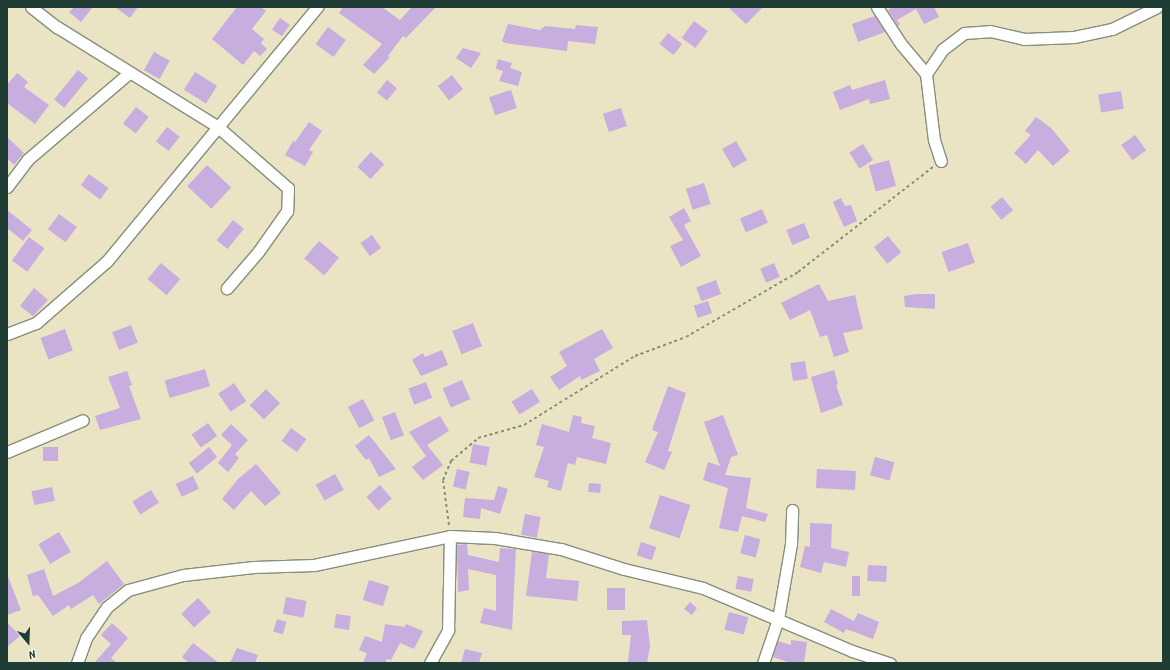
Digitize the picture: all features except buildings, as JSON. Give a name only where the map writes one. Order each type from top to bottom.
[{"type":"street","points":[[31,7],[57,27],[218,127],[288,188],[288,211],[258,252],[227,288]]},
{"type":"street","points":[[7,334],[36,323],[107,262],[317,7]]},
{"type":"street","points":[[877,7],[901,44],[926,74],[934,140],[941,161]]},
{"type":"street","points":[[926,74],[943,49],[964,33],[990,31],[1024,39],[1074,37],[1112,29],[1157,7]]},
{"type":"street","points":[[7,187],[28,160],[130,72]]},
{"type":"street","points":[[7,452],[83,420]]},
{"type":"street","points":[[763,663],[778,619],[791,544],[792,510]]},
{"type":"street","points":[[430,663],[448,630],[450,536]]},
{"type":"street","points":[[76,663],[86,638],[107,607],[128,590],[183,575],[254,567],[314,565],[450,536],[495,538],[561,549],[624,569],[703,588],[852,651],[890,663]]},
{"type":"path","points":[[450,536],[443,480],[451,461],[478,438],[524,425],[635,356],[686,337],[798,272],[941,161]]}]
